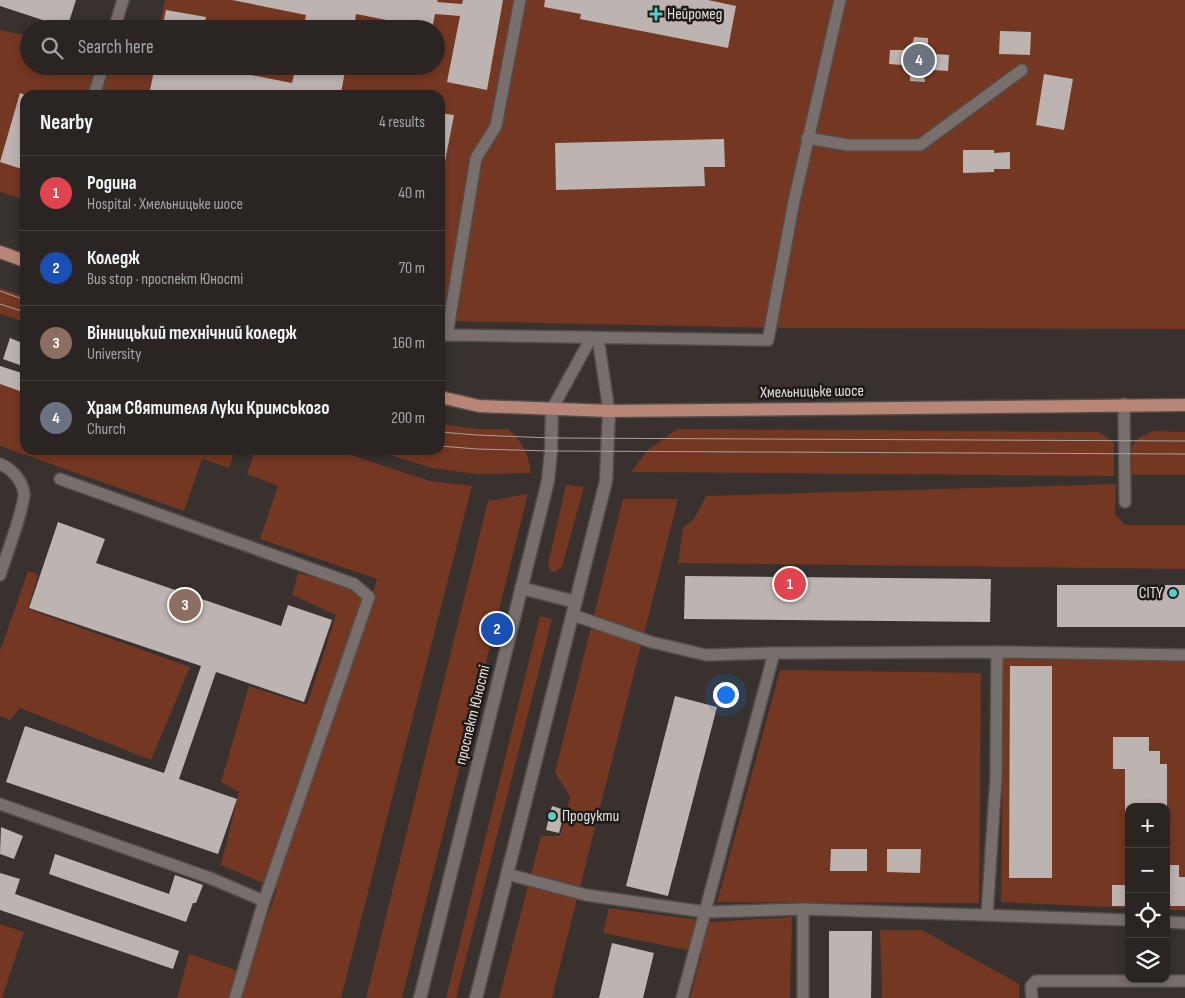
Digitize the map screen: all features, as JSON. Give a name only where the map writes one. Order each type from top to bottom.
[{"type":"main road","points":[[0,252],[20,259]]},
{"type":"main road","name":"Хмельницьке шосе","points":[[445,399],[480,406],[609,411],[1124,404],[1185,405]]},
{"type":"main road","name":"проспект Юності","points":[[420,998],[548,482],[552,409]]},
{"type":"main road","points":[[476,998],[606,481],[609,411]]},
{"type":"main road","points":[[522,588],[576,602]]},
{"type":"lane","points":[[117,20],[123,0]]},
{"type":"lane","points":[[445,328],[476,158],[496,126],[520,0]]},
{"type":"lane","points":[[445,334],[768,340],[794,201],[840,0]]},
{"type":"lane","points":[[808,138],[848,146],[920,145],[1022,70]]},
{"type":"lane","points":[[96,90],[100,75]]},
{"type":"lane","points":[[552,409],[595,338]]},
{"type":"lane","points":[[595,338],[609,411]]},
{"type":"lane","points":[[1124,404],[1125,502]]},
{"type":"lane","points":[[0,464],[7,467],[18,478],[24,493],[0,575]]},
{"type":"lane","points":[[60,479],[354,584],[369,597],[264,900],[235,998]]},
{"type":"lane","points":[[573,615],[651,642],[706,655],[997,652],[1185,654]]},
{"type":"lane","points":[[987,915],[996,777],[997,652]]},
{"type":"lane","points":[[682,998],[774,653]]},
{"type":"lane","points":[[0,804],[210,878],[264,900]]},
{"type":"lane","points":[[507,874],[586,895],[705,912],[803,909],[1125,920]]},
{"type":"lane","points":[[803,909],[803,998]]},
{"type":"lane","points":[[1170,922],[1185,923]]},
{"type":"lane","points":[[1032,998],[1031,986],[1036,981],[1185,977]]},
{"type":"shaded area","points":[[165,0],[1185,0],[1185,329],[777,328],[445,320],[445,90],[20,90],[20,198],[0,192],[0,30],[20,34],[20,75],[445,75],[445,20],[161,20]]},
{"type":"shaded area","points":[[0,288],[20,295],[20,320],[0,314]]},
{"type":"shaded area","points":[[0,384],[20,391],[20,453],[0,446]]},
{"type":"shaded area","points":[[445,425],[477,429],[508,429],[524,449],[529,460],[531,473],[477,474],[432,468],[389,455],[445,455]]},
{"type":"shaded area","points":[[677,429],[1099,432],[1114,443],[1114,476],[631,472],[648,450]]},
{"type":"shaded area","points":[[1153,431],[1185,432],[1185,475],[1132,475],[1132,447],[1138,438]]},
{"type":"shaded area","points":[[25,455],[233,455],[229,468],[202,459],[184,511]]},
{"type":"shaded area","points":[[253,455],[350,455],[430,481],[472,486],[341,998],[177,998],[189,954],[247,974],[277,889],[221,865],[239,792],[221,782],[249,686],[307,705],[336,615],[292,595],[298,573],[373,593],[377,579],[260,539],[278,486],[247,474]]},
{"type":"shaded area","points":[[1116,484],[1115,514],[1125,525],[1185,525],[1185,569],[678,563],[683,528],[694,519],[706,496]]},
{"type":"shaded area","points":[[566,485],[584,487],[562,567],[555,572],[551,571],[548,564]]},
{"type":"shaded area","points":[[528,494],[402,998],[366,998],[488,501]]},
{"type":"shaded area","points":[[623,499],[678,499],[552,998],[499,998],[541,836],[560,836],[570,797],[555,772]]},
{"type":"shaded area","points":[[28,571],[38,575],[28,609],[190,667],[151,760],[20,708],[10,720],[0,716],[0,651]]},
{"type":"shaded area","points":[[540,616],[552,619],[456,998],[446,998]]},
{"type":"shaded area","points":[[1004,659],[1185,661],[1185,910],[1170,910],[1170,803],[1125,803],[1125,908],[1001,902]]},
{"type":"shaded area","points":[[780,670],[981,673],[979,903],[717,902]]},
{"type":"shaded area","points":[[609,908],[713,922],[792,917],[790,998],[690,998],[702,953],[603,933]]},
{"type":"shaded area","points":[[0,924],[24,932],[2,998],[0,998]]},
{"type":"shaded area","points":[[880,930],[922,930],[1019,984],[1019,998],[882,998]]},
{"type":"building","points":[[0,0],[76,0],[70,20],[43,20],[0,6]]},
{"type":"building","points":[[232,0],[438,0],[437,2],[462,4],[463,0],[503,0],[487,90],[447,82],[460,16],[435,14],[434,20],[386,20],[356,14],[355,20],[305,20],[306,15]]},
{"type":"building","points":[[545,0],[708,0],[736,6],[728,48],[580,19],[581,14],[544,7]]},
{"type":"building","points":[[166,10],[206,17],[206,20],[164,20]]},
{"type":"building","points":[[1000,31],[1031,32],[1030,55],[999,54]]},
{"type":"building","points":[[914,37],[928,38],[928,44],[935,54],[949,55],[948,71],[933,70],[924,76],[925,82],[910,81],[910,75],[902,65],[889,64],[890,50],[903,50],[913,42]]},
{"type":"building","points":[[1044,74],[1073,79],[1064,130],[1036,125]]},
{"type":"building","points":[[153,75],[252,75],[292,83],[294,75],[344,75],[342,90],[150,90]]},
{"type":"building","points":[[20,93],[20,168],[0,162]]},
{"type":"building","points":[[445,114],[454,115],[445,162]]},
{"type":"building","points":[[724,139],[725,167],[704,167],[705,186],[556,190],[555,143]]},
{"type":"building","points":[[963,150],[994,150],[994,153],[1010,152],[1010,169],[994,169],[994,172],[963,173]]},
{"type":"building","points":[[10,338],[20,342],[20,365],[3,359]]},
{"type":"building","points":[[0,366],[20,372],[20,391],[0,384]]},
{"type":"building","points":[[58,522],[105,539],[96,563],[281,626],[288,605],[332,620],[304,702],[216,672],[179,779],[237,799],[218,854],[6,782],[25,726],[164,773],[201,666],[29,608]]},
{"type":"building","points":[[685,576],[991,579],[990,622],[684,619]]},
{"type":"building","points":[[1057,585],[1185,585],[1185,627],[1057,627]]},
{"type":"building","points":[[1010,666],[1052,666],[1052,878],[1009,878]]},
{"type":"building","points":[[675,696],[717,707],[668,896],[626,886]]},
{"type":"building","points":[[1113,737],[1149,737],[1149,751],[1160,751],[1160,764],[1167,764],[1167,803],[1125,803],[1125,769],[1113,769]]},
{"type":"building","points":[[552,806],[565,810],[559,833],[546,830]]},
{"type":"building","points":[[1,827],[23,836],[14,859],[0,854]]},
{"type":"building","points":[[831,849],[867,849],[867,871],[830,871]]},
{"type":"building","points":[[887,849],[921,849],[920,873],[887,872]]},
{"type":"building","points":[[55,854],[169,894],[175,875],[203,885],[196,903],[193,903],[186,922],[49,874]]},
{"type":"building","points":[[1170,865],[1179,865],[1179,877],[1185,877],[1185,906],[1170,906]]},
{"type":"building","points":[[0,873],[20,879],[15,894],[179,951],[173,969],[0,910]]},
{"type":"building","points":[[1112,885],[1125,885],[1125,906],[1112,906]]},
{"type":"building","points":[[829,931],[872,931],[871,998],[829,998]]},
{"type":"building","points":[[612,943],[654,953],[643,998],[599,998]]},
{"type":"tram line","points":[[0,291],[20,298]]},
{"type":"tram line","points":[[0,304],[20,310]]},
{"type":"tram line","points":[[445,432],[551,438],[1185,441]]},
{"type":"tram line","points":[[445,446],[551,451],[1185,454]]},
{"type":"place","name":"Нейромед","points":[[656,14]]},
{"type":"place","name":"Храм Святителя Луки Кримського","points":[[919,60]]},
{"type":"place","name":"Родина","points":[[790,584]]},
{"type":"place","name":"CITY","points":[[1173,593]]},
{"type":"place","name":"Вінницький технічний коледж","points":[[185,605]]},
{"type":"place","name":"Коледж","points":[[497,629]]},
{"type":"place","name":"Продукти","points":[[552,816]]}]
